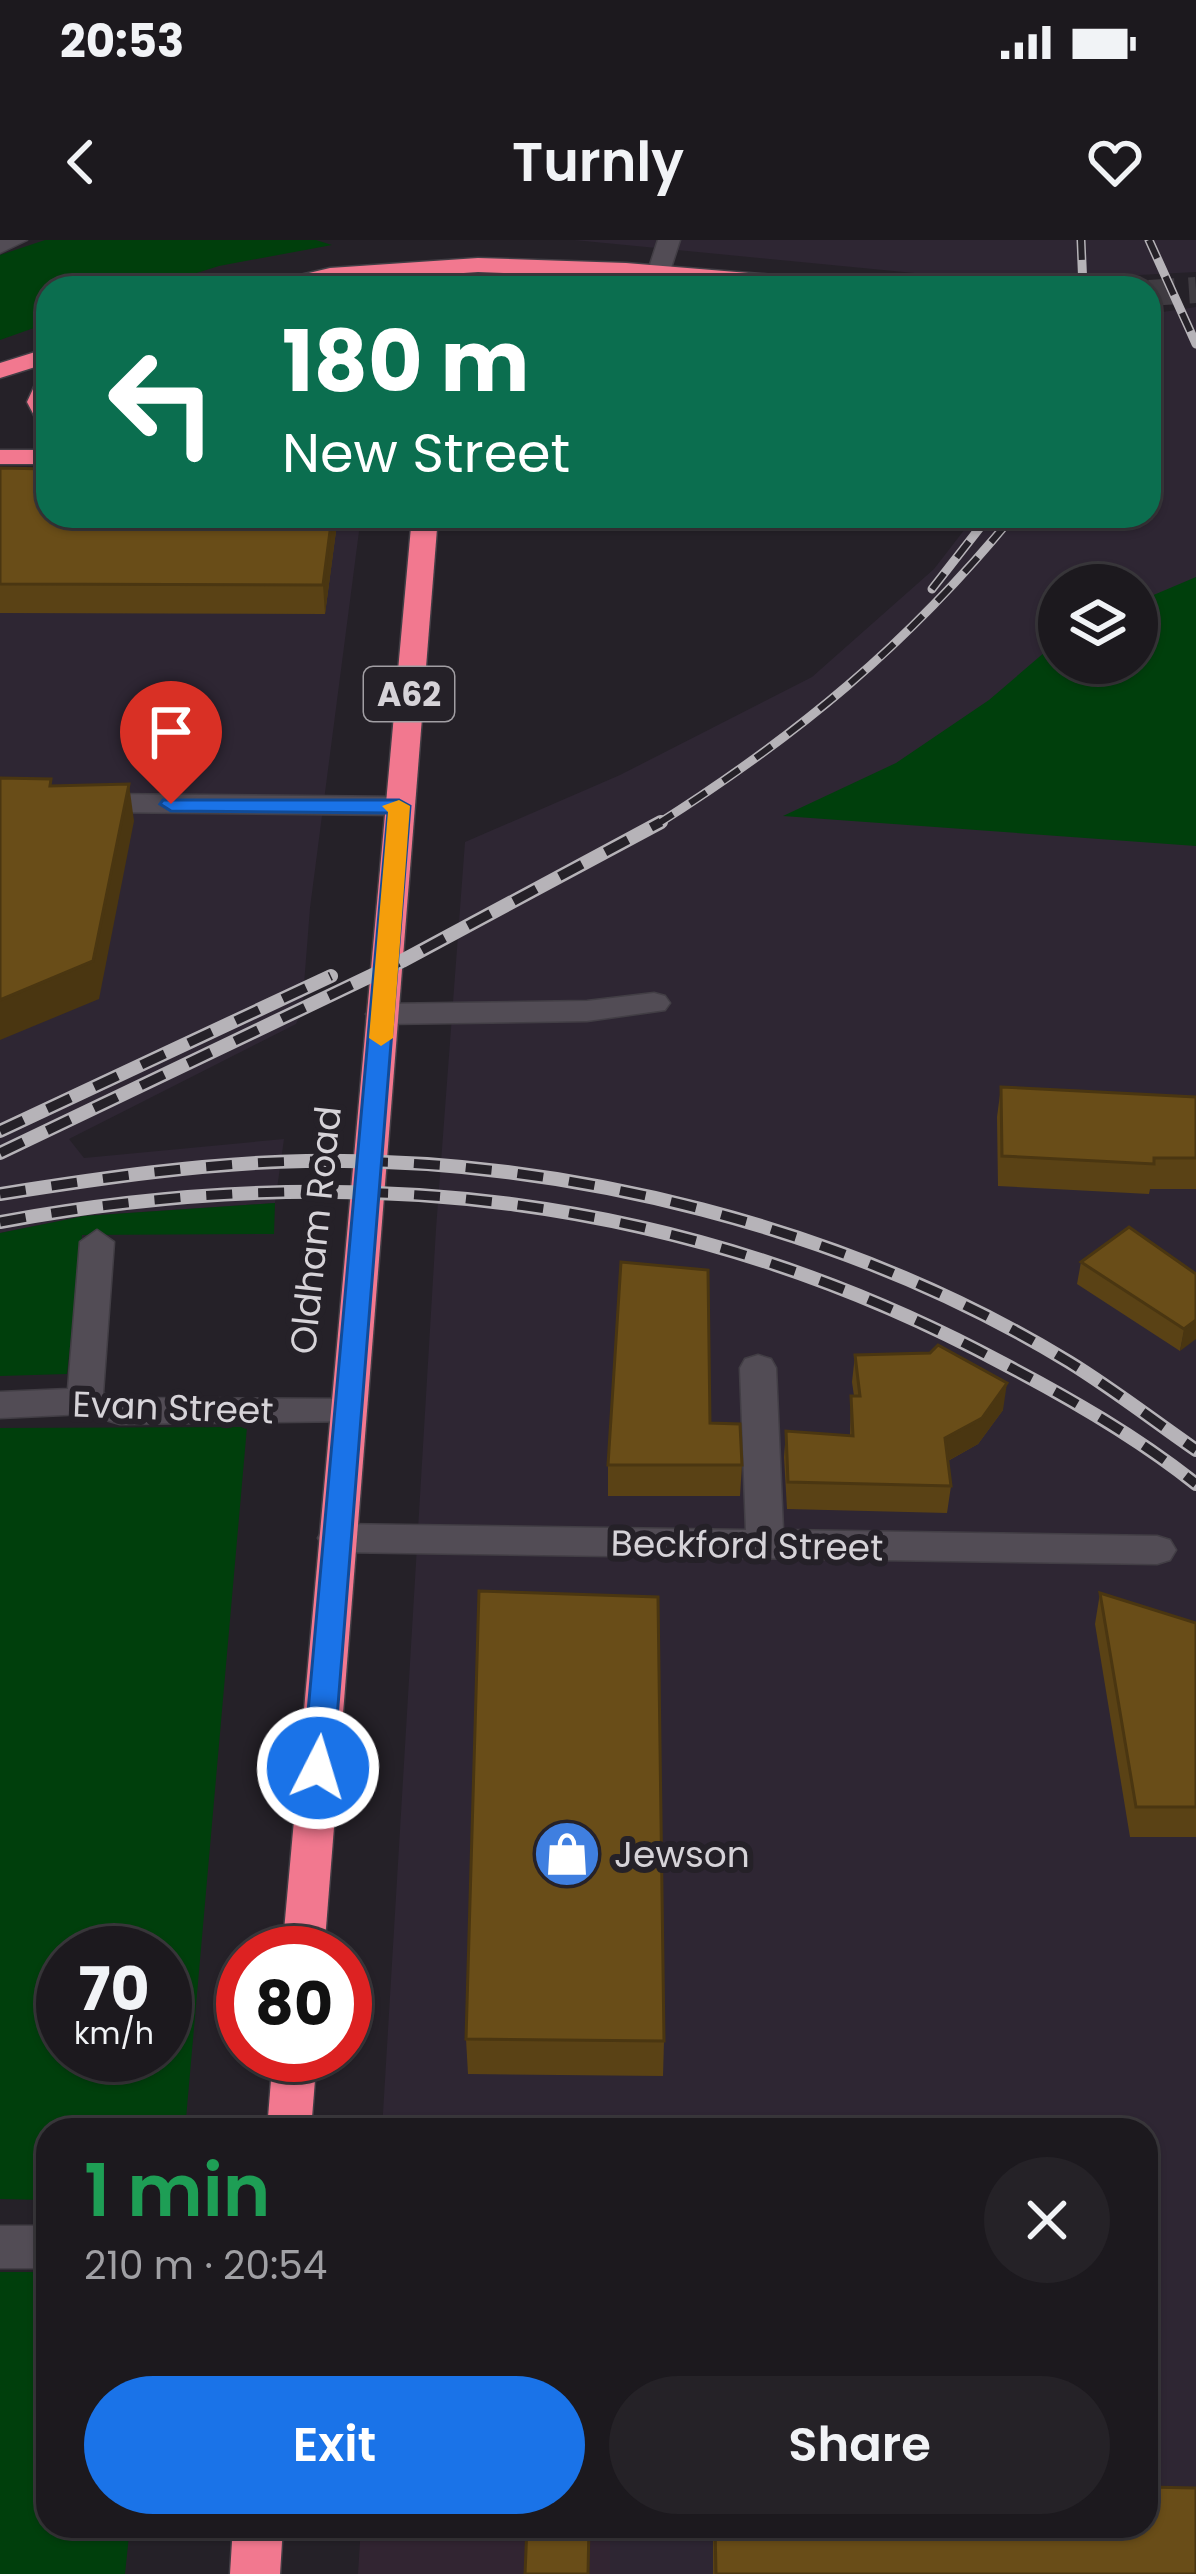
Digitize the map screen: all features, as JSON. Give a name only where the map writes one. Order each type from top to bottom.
[{"type":"highway","points":[[320,276],[449,251],[705,276]]},
{"type":"highway","points":[[0,371],[36,359]]},
{"type":"highway","points":[[0,457],[36,457]]},
{"type":"highway","name":"Oldham Road","points":[[305,1926],[424,528]]},
{"type":"highway","points":[[290,2118],[293,2082]]},
{"type":"highway","points":[[255,2574],[258,2538]]},
{"type":"street","points":[[0,246],[16,240]]},
{"type":"street","points":[[659,271],[669,240]]},
{"type":"street","points":[[0,802],[399,806]]},
{"type":"street","points":[[382,1013],[586,1011],[654,1003]]},
{"type":"street","points":[[85,1401],[97,1242]]},
{"type":"street","points":[[758,1367],[765,1545]]},
{"type":"street","name":"Evan Street","points":[[0,1405],[85,1401],[120,1411],[346,1412]]},
{"type":"street","name":"Beckford Street","points":[[337,1538],[1157,1550]]},
{"type":"street","points":[[0,2247],[36,2247]]},
{"type":"shaded area","points":[[574,240],[1196,240],[1196,272],[945,276]]},
{"type":"shaded area","points":[[1196,307],[1196,2574],[610,2574],[610,2538],[1158,2538],[1158,2118],[383,2118],[436,1229],[465,842],[620,775],[812,677],[934,569],[966,528],[1161,528],[1161,312]]},
{"type":"shaded area","points":[[0,488],[36,509],[36,528],[359,528],[310,908],[302,1010],[296,1024],[69,1139],[84,1158],[284,1139],[275,1203],[84,1216],[0,1233]]},
{"type":"shaded area","points":[[360,2538],[610,2538],[610,2574],[358,2574]]},
{"type":"green space","points":[[45,240],[316,240],[332,245],[187,276],[36,276],[36,327],[0,340],[0,255]]},
{"type":"green space","points":[[1196,577],[1196,846],[783,816],[896,763],[989,700],[1038,658],[1038,684],[1158,684],[1158,593]]},
{"type":"green space","points":[[275,1203],[274,1234],[82,1235],[67,1374],[0,1376],[0,1233],[84,1216]]},
{"type":"green space","points":[[247,1427],[192,2051],[192,1926],[36,1926],[36,2082],[189,2082],[186,2118],[36,2118],[36,2200],[0,2199],[0,1428]]},
{"type":"green space","points":[[0,2272],[36,2272],[36,2538],[129,2538],[125,2574],[0,2574]]},
{"type":"building","points":[[0,468],[36,469],[36,528],[330,528],[323,585],[0,584]]},
{"type":"building","points":[[0,778],[51,779],[50,786],[129,784],[93,961],[0,1000]]},
{"type":"building","points":[[1001,1087],[1196,1097],[1196,1158],[1154,1158],[1154,1164],[1002,1156]]},
{"type":"building","points":[[1129,1227],[1196,1274],[1196,1320],[1184,1329],[1081,1262]]},
{"type":"building","points":[[621,1262],[708,1270],[710,1423],[740,1424],[742,1465],[608,1465]]},
{"type":"building","points":[[938,1345],[1007,1383],[982,1418],[945,1438],[951,1486],[788,1482],[786,1431],[853,1436],[851,1396],[860,1396],[855,1355],[930,1353]]},
{"type":"building","name":"Jewson","points":[[479,1591],[658,1597],[664,2041],[466,2039]]},
{"type":"building","points":[[1100,1593],[1196,1623],[1196,1807],[1136,1807]]},
{"type":"building","points":[[1158,2487],[1196,2488],[1196,2574],[716,2574],[715,2538],[1158,2538]]},
{"type":"building","points":[[526,2538],[589,2538],[588,2574],[525,2574]]},
{"type":"tunnel","points":[[1161,292],[1196,290]]},
{"type":"railway","points":[[1081,240],[1082,276]]},
{"type":"railway","points":[[1149,240],[1196,344]]},
{"type":"railway","points":[[932,589],[980,528]]},
{"type":"railway","points":[[658,823],[848,686],[932,606],[1003,528]]},
{"type":"railway","points":[[0,1153],[402,961],[658,823]]},
{"type":"railway","points":[[0,1131],[331,976]]},
{"type":"railway","points":[[0,1194],[191,1168],[306,1161],[404,1163],[603,1187],[702,1209],[893,1273],[983,1314],[1069,1362],[1196,1450]]},
{"type":"railway","points":[[0,1222],[131,1202],[260,1193],[388,1193],[514,1204],[639,1227],[762,1261],[884,1306],[1079,1405],[1196,1484]]},
{"type":"slow traffic","points":[[381,1038],[399,806],[393,806]]},
{"type":"place","name":"Jewson","points":[[567,1854]]},
{"type":"route","points":[[171,804],[399,806],[318,1768]]}]
